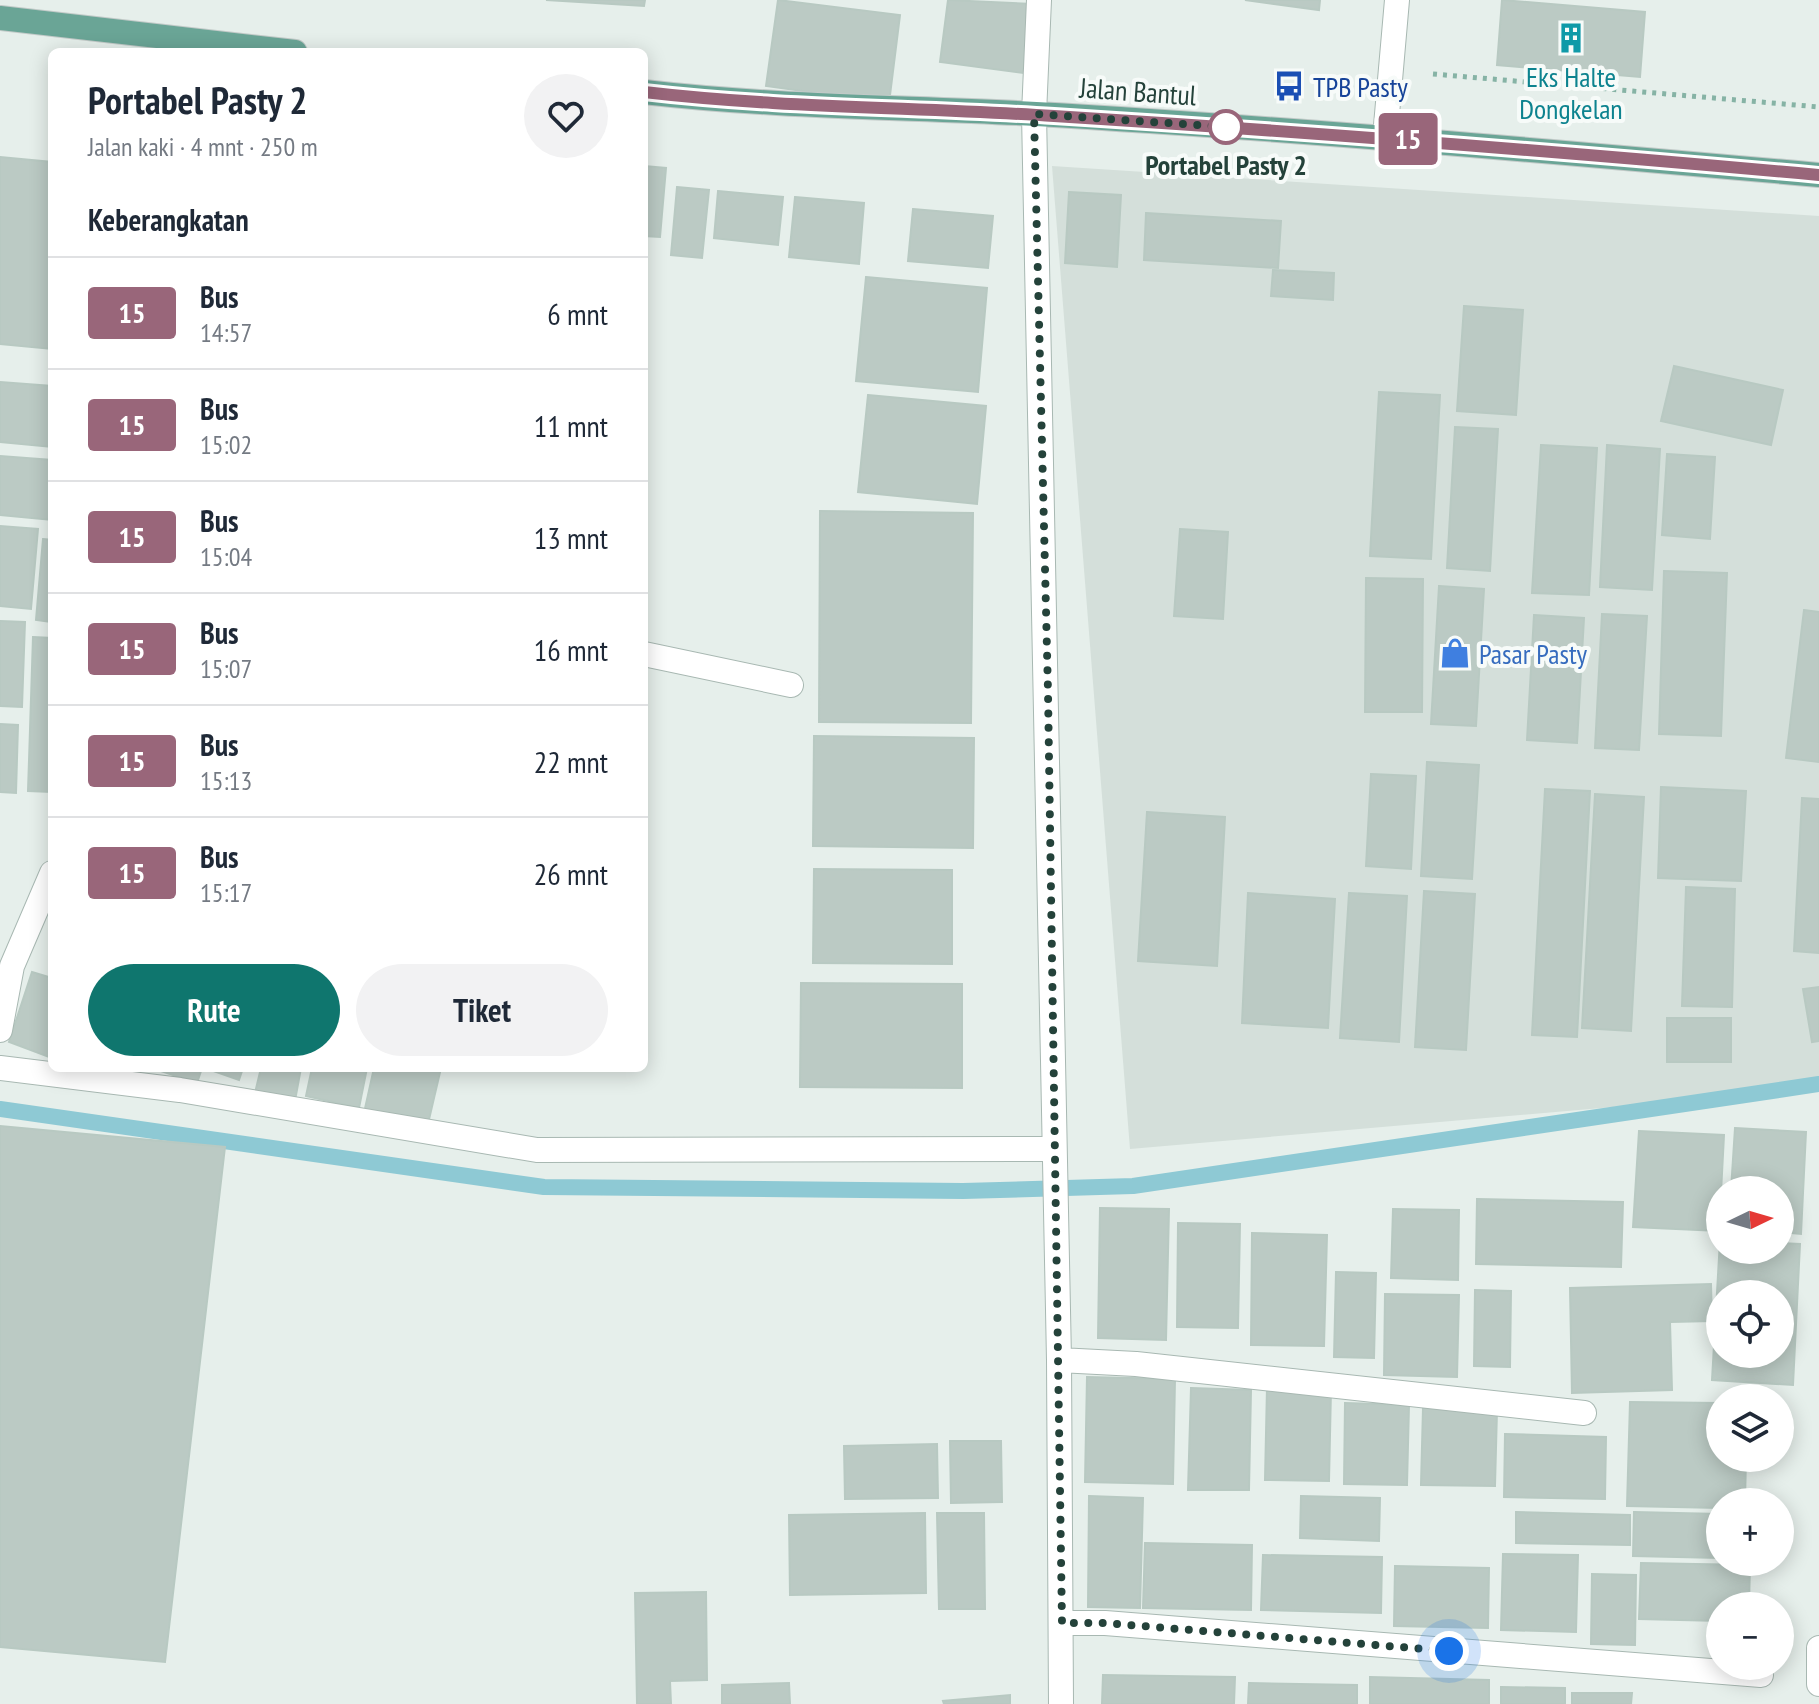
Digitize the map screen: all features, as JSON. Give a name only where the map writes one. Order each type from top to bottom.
[{"type":"main road","points":[[0,18],[139,43],[226,48]]},
{"type":"main road","name":"Jalan Bantul","points":[[648,92],[731,102],[1034,114],[1385,137],[1819,175]]},
{"type":"street","points":[[1039,0],[1034,114],[1059,1360],[1061,1704]]},
{"type":"street","points":[[1385,137],[1397,0]]},
{"type":"street","points":[[648,655],[791,685]]},
{"type":"street","points":[[0,1030],[12,966],[48,882]]},
{"type":"street","points":[[0,1068],[180,1090],[537,1150],[1054,1149]]},
{"type":"street","points":[[1059,1360],[1136,1364],[1584,1413]]},
{"type":"street","points":[[1062,1623],[1105,1623],[1706,1671]]},
{"type":"street","points":[[1819,1648],[1819,1684]]},
{"type":"path","points":[[1392,70],[1819,107]]},
{"type":"shaded area","name":"Pasar Pasty","points":[[1052,166],[1819,216],[1819,1089],[1130,1149]]},
{"type":"building","points":[[546,0],[645,0],[644,6]]},
{"type":"building","points":[[778,0],[900,15],[889,103],[766,86]]},
{"type":"building","points":[[948,0],[1032,4],[1023,73],[940,62]]},
{"type":"building","points":[[1245,0],[1320,0],[1319,10]]},
{"type":"building","name":"Eks Halte Dongkelan","points":[[1502,0],[1645,12],[1640,77],[1497,65]]},
{"type":"building","points":[[0,157],[48,162],[48,349],[0,344]]},
{"type":"building","points":[[648,166],[666,168],[660,237],[648,236]]},
{"type":"building","points":[[677,187],[709,190],[702,258],[671,255]]},
{"type":"building","points":[[718,191],[783,197],[778,245],[714,238]]},
{"type":"building","points":[[1069,192],[1121,195],[1117,267],[1065,263]]},
{"type":"building","points":[[795,197],[864,203],[859,264],[789,257]]},
{"type":"building","points":[[913,209],[993,216],[988,268],[908,261]]},
{"type":"building","points":[[1146,213],[1281,221],[1278,268],[1144,260]]},
{"type":"building","points":[[1273,270],[1334,273],[1333,300],[1271,296]]},
{"type":"building","points":[[866,277],[987,288],[978,392],[856,381]]},
{"type":"building","points":[[1464,306],[1523,310],[1516,415],[1457,411]]},
{"type":"building","points":[[1674,366],[1783,390],[1771,445],[1661,421]]},
{"type":"building","points":[[0,382],[48,386],[48,447],[0,442]]},
{"type":"building","points":[[1379,392],[1440,395],[1431,559],[1370,556]]},
{"type":"building","points":[[868,395],[986,406],[977,504],[858,492]]},
{"type":"building","points":[[1455,427],[1498,429],[1490,571],[1447,568]]},
{"type":"building","points":[[1541,445],[1597,448],[1589,595],[1532,593]]},
{"type":"building","points":[[1607,445],[1660,449],[1652,590],[1600,587]]},
{"type":"building","points":[[1667,454],[1715,457],[1710,539],[1662,535]]},
{"type":"building","points":[[0,456],[48,460],[48,520],[0,515]]},
{"type":"building","points":[[820,511],[973,513],[971,723],[819,722]]},
{"type":"building","points":[[0,526],[38,529],[31,609],[0,606]]},
{"type":"building","points":[[1180,529],[1228,532],[1223,619],[1174,616]]},
{"type":"building","points":[[43,539],[48,540],[48,622],[36,620]]},
{"type":"building","points":[[1664,571],[1727,573],[1721,736],[1659,734]]},
{"type":"building","points":[[1366,578],[1423,579],[1422,712],[1365,712]]},
{"type":"building","points":[[1439,586],[1484,589],[1476,726],[1431,724]]},
{"type":"building","points":[[1804,610],[1819,612],[1819,762],[1786,758]]},
{"type":"building","points":[[1602,614],[1647,616],[1639,750],[1595,748]]},
{"type":"building","points":[[1534,615],[1584,618],[1577,743],[1527,740]]},
{"type":"building","points":[[0,621],[25,622],[22,707],[0,706]]},
{"type":"building","points":[[33,637],[48,638],[48,792],[28,791]]},
{"type":"building","points":[[0,724],[18,725],[16,793],[0,792]]},
{"type":"building","points":[[814,736],[974,738],[973,848],[813,846]]},
{"type":"building","points":[[1427,762],[1479,765],[1472,879],[1421,876]]},
{"type":"building","points":[[1371,774],[1416,776],[1411,869],[1366,866]]},
{"type":"building","points":[[1661,787],[1746,791],[1741,881],[1658,878]]},
{"type":"building","points":[[1545,789],[1590,791],[1577,1037],[1532,1035]]},
{"type":"building","points":[[1595,794],[1644,797],[1631,1031],[1582,1028]]},
{"type":"building","points":[[1802,798],[1819,799],[1819,953],[1794,951]]},
{"type":"building","points":[[1147,812],[1225,817],[1217,966],[1138,961]]},
{"type":"building","points":[[814,869],[952,870],[952,964],[813,963]]},
{"type":"building","points":[[1686,887],[1735,889],[1732,1007],[1682,1006]]},
{"type":"building","points":[[1424,891],[1475,894],[1466,1050],[1415,1047]]},
{"type":"building","points":[[1248,893],[1335,899],[1328,1028],[1242,1023]]},
{"type":"building","points":[[1349,893],[1407,896],[1399,1042],[1340,1038]]},
{"type":"building","points":[[32,972],[48,977],[48,1057],[9,1042]]},
{"type":"building","points":[[801,983],[962,984],[962,1088],[800,1087]]},
{"type":"building","points":[[1819,987],[1819,1041],[1812,1042],[1803,989]]},
{"type":"building","points":[[1667,1018],[1731,1018],[1731,1062],[1667,1062]]},
{"type":"building","points":[[164,1072],[201,1072],[197,1083]]},
{"type":"building","points":[[216,1072],[242,1072],[239,1080]]},
{"type":"building","points":[[260,1072],[300,1072],[294,1106],[254,1097]]},
{"type":"building","points":[[311,1072],[366,1072],[359,1108],[306,1096]]},
{"type":"building","points":[[373,1072],[440,1072],[427,1128],[364,1113]]},
{"type":"building","points":[[0,1126],[225,1147],[165,1662],[0,1647]]},
{"type":"building","points":[[1735,1128],[1806,1132],[1801,1234],[1794,1233],[1794,1176],[1732,1176]]},
{"type":"building","points":[[1639,1131],[1724,1135],[1722,1176],[1706,1176],[1706,1230],[1633,1227]]},
{"type":"building","points":[[1477,1199],[1623,1202],[1621,1267],[1476,1264]]},
{"type":"building","points":[[1100,1208],[1169,1209],[1166,1340],[1098,1338]]},
{"type":"building","points":[[1393,1209],[1459,1210],[1458,1280],[1391,1278]]},
{"type":"building","points":[[1178,1223],[1240,1224],[1238,1328],[1177,1327]]},
{"type":"building","points":[[1252,1233],[1327,1235],[1324,1346],[1251,1345]]},
{"type":"building","points":[[1794,1244],[1800,1244],[1794,1365],[1794,1280],[1718,1280],[1719,1264],[1794,1264]]},
{"type":"building","points":[[1336,1272],[1376,1273],[1374,1358],[1334,1357]]},
{"type":"building","points":[[1706,1284],[1706,1321],[1670,1322],[1672,1390],[1572,1393],[1570,1288]]},
{"type":"building","points":[[1475,1290],[1511,1291],[1510,1367],[1474,1366]]},
{"type":"building","points":[[1385,1294],[1459,1295],[1457,1377],[1384,1375]]},
{"type":"building","points":[[1713,1368],[1794,1368],[1793,1384],[1712,1380]]},
{"type":"building","points":[[1087,1377],[1175,1379],[1173,1484],[1085,1482]]},
{"type":"building","points":[[1267,1387],[1331,1389],[1329,1481],[1265,1480]]},
{"type":"building","points":[[1191,1388],[1251,1390],[1249,1490],[1188,1490]]},
{"type":"building","points":[[1630,1402],[1706,1403],[1706,1472],[1746,1472],[1745,1488],[1706,1488],[1706,1508],[1627,1506]]},
{"type":"building","points":[[1345,1403],[1409,1405],[1407,1485],[1344,1484]]},
{"type":"building","points":[[1423,1408],[1497,1410],[1495,1486],[1421,1485]]},
{"type":"building","points":[[1505,1434],[1606,1437],[1605,1499],[1504,1497]]},
{"type":"building","points":[[950,1441],[1001,1441],[1002,1502],[951,1503]]},
{"type":"building","points":[[937,1444],[938,1498],[845,1499],[844,1446]]},
{"type":"building","points":[[1089,1496],[1143,1498],[1140,1608],[1088,1607]]},
{"type":"building","points":[[1301,1496],[1380,1498],[1379,1541],[1300,1538]]},
{"type":"building","points":[[1516,1512],[1630,1515],[1630,1545],[1516,1543]]},
{"type":"building","points":[[1634,1512],[1706,1514],[1706,1558],[1633,1556]]},
{"type":"building","points":[[925,1513],[926,1593],[790,1595],[789,1515]]},
{"type":"building","points":[[937,1513],[984,1513],[985,1609],[939,1609]]},
{"type":"building","points":[[1145,1543],[1252,1545],[1251,1610],[1143,1608]]},
{"type":"building","points":[[1503,1554],[1578,1555],[1576,1632],[1501,1630]]},
{"type":"building","points":[[1263,1555],[1382,1557],[1381,1613],[1261,1610]]},
{"type":"building","points":[[1641,1563],[1706,1564],[1706,1576],[1750,1576],[1749,1592],[1706,1592],[1706,1621],[1639,1619]]},
{"type":"building","points":[[1395,1566],[1489,1568],[1488,1628],[1394,1626]]},
{"type":"building","points":[[1592,1574],[1636,1575],[1635,1645],[1591,1644]]},
{"type":"building","points":[[706,1592],[707,1680],[670,1681],[671,1704],[637,1704],[635,1593]]},
{"type":"building","points":[[1103,1675],[1235,1677],[1234,1704],[1102,1704]]},
{"type":"building","points":[[1370,1677],[1489,1680],[1489,1704],[1370,1704]]},
{"type":"building","points":[[789,1683],[790,1704],[722,1704],[722,1685]]},
{"type":"building","points":[[1249,1683],[1357,1685],[1357,1704],[1248,1704]]},
{"type":"building","points":[[1501,1687],[1565,1688],[1565,1704],[1501,1704]]},
{"type":"building","points":[[1572,1693],[1632,1693],[1631,1704],[1572,1704]]},
{"type":"building","points":[[1010,1695],[1010,1704],[944,1704],[943,1701]]},
{"type":"waterway","points":[[0,1109],[544,1187],[963,1191],[1133,1186],[1819,1084]]},
{"type":"bus line","name":"15","points":[[648,92],[731,102],[1034,114],[1385,137],[1819,175]]},
{"type":"place","name":"Eks Halte Dongkelan","points":[[1571,38]]},
{"type":"place","name":"TPB Pasty","points":[[1289,86]]},
{"type":"place","name":"Portabel Pasty 2","points":[[1226,127]]},
{"type":"place","name":"Pasar Pasty","points":[[1455,653]]},
{"type":"route","points":[[1226,127],[1034,114],[1048,692],[1062,1623],[1105,1623],[1449,1651]]}]
